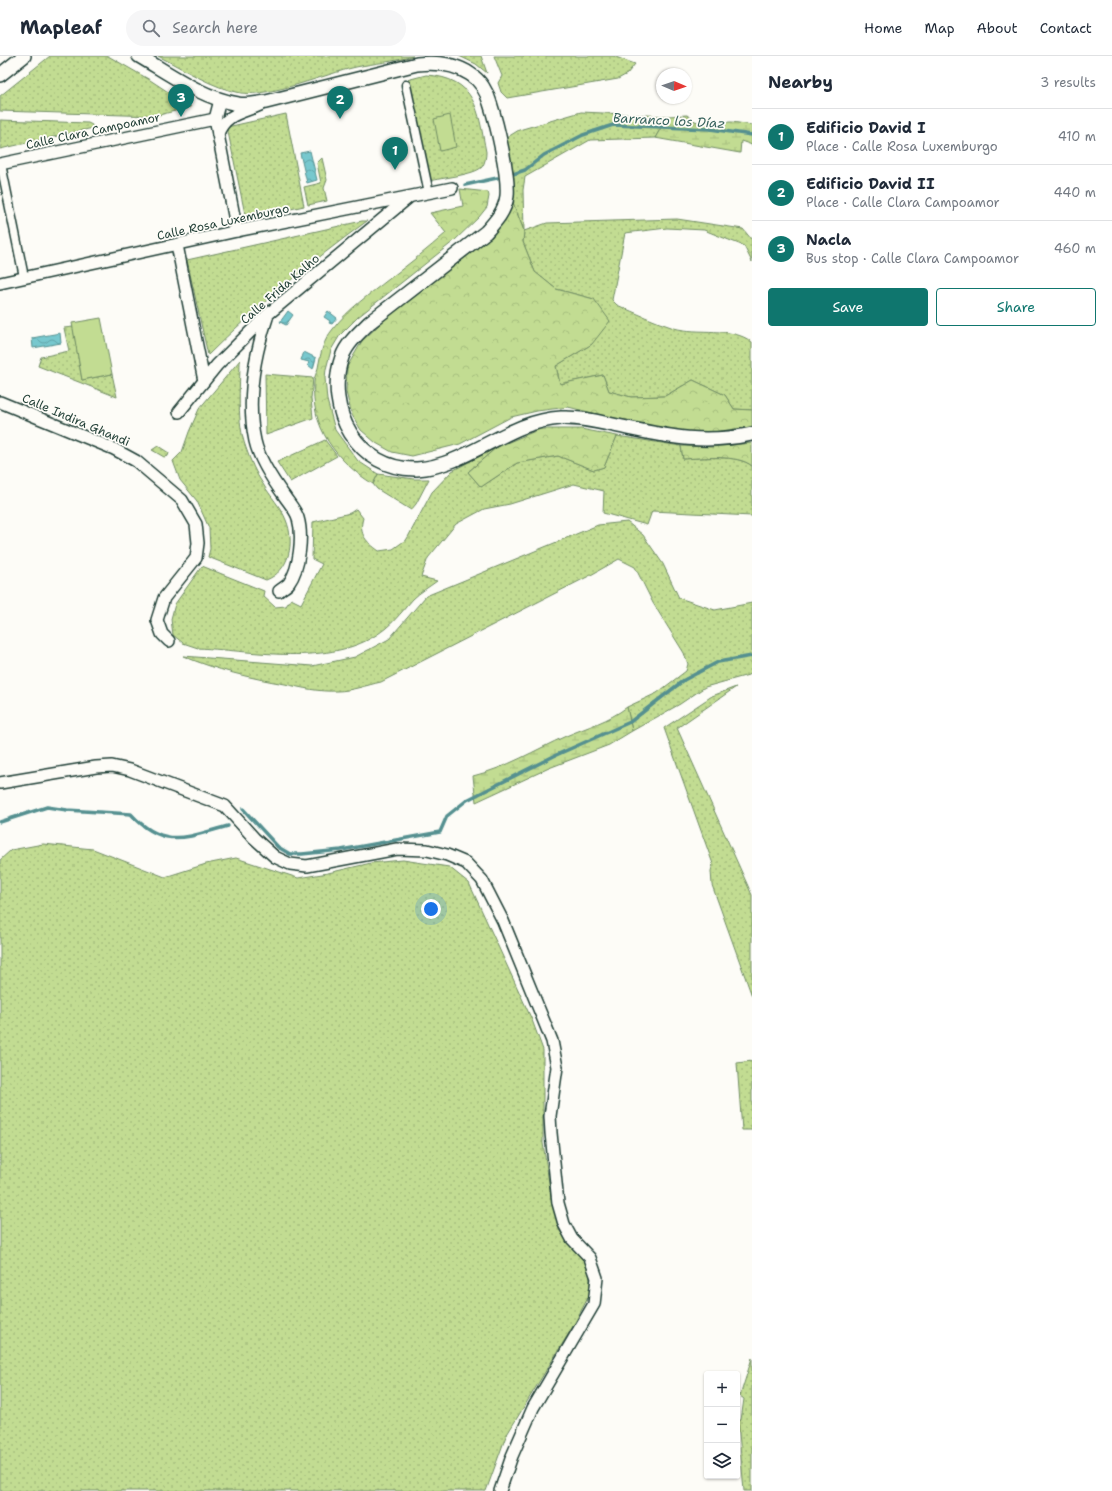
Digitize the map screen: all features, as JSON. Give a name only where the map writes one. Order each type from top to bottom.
[{"type":"street","points":[[0,75],[24,56]]},
{"type":"street","points":[[139,56],[199,91],[220,100],[240,105],[266,102],[417,64],[436,62],[453,66],[470,74],[481,84],[490,102],[507,178],[507,197],[500,216],[486,232],[370,322],[356,336],[342,355],[337,376],[337,399],[344,422],[356,443],[375,459],[397,468],[418,469],[444,464],[521,426],[540,420],[562,418],[586,420],[677,439],[710,441],[752,434]]},
{"type":"street","points":[[406,85],[429,193]]},
{"type":"street","points":[[198,122],[206,118],[210,112],[211,106],[199,91]]},
{"type":"street","points":[[220,100],[215,119],[238,231]]},
{"type":"street","points":[[218,134],[221,124],[227,119],[266,102]]},
{"type":"street","name":"Calle Clara Campoamor","points":[[0,164],[215,119]]},
{"type":"street","points":[[0,164],[24,278]]},
{"type":"street","name":"Calle Rosa Luxemburgo","points":[[0,282],[238,231],[452,188]]},
{"type":"street","name":"Calle Frida Kalho","points":[[179,412],[217,365],[267,315],[410,196]]},
{"type":"street","points":[[177,245],[204,380]]},
{"type":"street","points":[[267,315],[258,346],[252,381],[251,412],[255,442],[272,477],[298,517],[300,546],[296,565],[289,582],[279,590]]},
{"type":"street","name":"Calle Indira Ghandi","points":[[0,402],[114,449],[136,462],[182,500],[196,524],[198,543],[196,558],[164,598],[157,620],[162,634],[169,641]]},
{"type":"street","points":[[0,783],[96,767],[112,766],[130,770],[225,806],[254,838],[275,857],[290,864],[307,866],[397,849],[427,850],[447,855],[466,863],[482,880],[503,921],[556,1053],[557,1067],[550,1116],[552,1152],[558,1203],[564,1224],[572,1239],[590,1258],[597,1278],[594,1304],[533,1408],[512,1456],[500,1491]]},
{"type":"green space","points":[[50,56],[108,56],[150,80],[191,107],[155,116],[0,111],[0,96]]},
{"type":"green space","points":[[158,56],[413,56],[343,70],[268,92],[241,93],[230,91],[209,83]]},
{"type":"green space","points":[[459,56],[481,56],[487,73],[476,64]]},
{"type":"green space","points":[[494,56],[613,56],[635,64],[627,74],[618,79],[507,98],[501,92],[498,83],[502,76]]},
{"type":"green space","points":[[426,75],[443,77],[456,83],[465,90],[472,99],[477,110],[486,152],[484,164],[478,170],[429,181],[418,122],[407,80]]},
{"type":"green space","points":[[581,112],[668,116],[655,138],[590,140],[525,177],[523,190],[524,231],[512,200],[514,189],[506,138],[519,130]]},
{"type":"green space","points":[[286,114],[304,206],[246,219],[227,127]]},
{"type":"green space","points":[[450,115],[456,147],[440,151],[434,119]]},
{"type":"green space","points":[[687,115],[695,121],[701,123],[732,122],[752,125],[752,145],[741,141],[740,153],[655,138],[668,116]]},
{"type":"green space","points":[[0,120],[88,123],[92,125],[93,128],[0,149]]},
{"type":"green space","points":[[322,158],[327,180],[324,188],[327,201],[308,205],[304,187],[321,183],[317,163]]},
{"type":"green space","points":[[460,189],[488,192],[489,196],[487,207],[479,217],[454,241],[358,317],[340,335],[331,350],[325,378],[327,400],[335,430],[358,461],[378,474],[373,484],[348,465],[328,441],[321,428],[316,414],[314,380],[321,352],[330,333],[345,315],[446,233],[430,213],[463,206]]},
{"type":"green space","points":[[512,200],[524,231],[523,242],[535,272],[556,289],[594,299],[610,321],[592,344],[556,366],[560,384],[603,375],[609,391],[631,397],[665,396],[693,380],[725,395],[734,409],[752,410],[752,427],[705,433],[685,433],[646,426],[568,407],[537,411],[511,417],[460,444],[412,456],[392,452],[376,443],[361,430],[352,415],[346,392],[347,367],[362,341]]},
{"type":"green space","points":[[677,219],[743,229],[752,240],[752,262],[744,246],[704,230],[667,228],[625,233],[612,300],[617,305],[674,328],[694,331],[725,332],[744,337],[752,342],[752,410],[734,409],[725,395],[693,380],[665,396],[631,397],[609,391],[603,375],[560,384],[556,366],[592,344],[594,299],[556,289],[535,272],[523,242],[524,231],[547,223]]},
{"type":"green space","points":[[367,221],[325,252],[285,285],[208,355],[187,260]]},
{"type":"green space","points":[[101,318],[112,374],[82,380],[72,323]]},
{"type":"green space","points":[[73,327],[82,380],[112,374],[117,397],[38,366],[41,357],[69,351],[64,328]]},
{"type":"green space","points":[[240,360],[239,405],[243,438],[253,467],[284,515],[290,537],[290,546],[285,563],[281,570],[266,580],[208,557],[210,549],[209,528],[197,501],[180,480],[173,461],[182,452],[199,409]]},
{"type":"green space","points":[[265,374],[313,378],[311,399],[313,418],[266,435]]},
{"type":"green space","points":[[540,429],[581,429],[617,436],[604,467],[594,470],[558,456],[517,463],[481,487],[468,472],[497,447]]},
{"type":"green space","points":[[617,436],[681,446],[683,459],[729,458],[746,462],[752,466],[752,516],[652,511],[647,525],[603,513],[604,491],[574,484],[510,504],[484,509],[456,524],[428,558],[421,577],[437,581],[416,596],[386,628],[366,641],[344,649],[320,653],[271,654],[198,648],[183,643],[173,635],[171,619],[175,604],[202,566],[264,591],[263,596],[275,607],[286,606],[291,599],[301,604],[322,564],[312,559],[313,522],[350,513],[356,509],[363,518],[362,529],[367,541],[379,551],[393,549],[407,539],[432,492],[452,471],[497,447],[468,472],[481,487],[517,463],[558,456],[594,470],[604,467]]},
{"type":"green space","points":[[325,440],[337,456],[290,482],[277,462]]},
{"type":"green space","points":[[752,443],[752,466],[746,462],[729,458],[683,459],[681,446],[711,447]]},
{"type":"green space","points":[[158,446],[169,453],[168,456],[164,457],[152,450]]},
{"type":"green space","points":[[378,474],[414,479],[429,479],[416,504],[411,510],[377,489],[373,484]]},
{"type":"green space","points":[[627,522],[643,535],[663,564],[679,598],[715,610],[752,603],[752,674],[705,687],[680,704],[632,731],[627,707],[657,693],[686,671],[688,664],[684,653],[653,603],[635,567],[619,559],[589,576],[381,682],[353,689],[330,691],[304,688],[233,673],[183,656],[312,666],[355,657],[389,639],[426,596],[598,525]]},
{"type":"green space","points":[[736,687],[677,728],[752,895],[752,996],[712,885],[711,871],[713,864],[664,728],[712,696]]},
{"type":"green space","points":[[627,707],[632,731],[609,745],[549,768],[476,802],[473,776],[509,764],[566,736],[605,720]]},
{"type":"green space","points":[[43,844],[93,849],[165,877],[206,864],[236,858],[298,878],[371,863],[403,860],[449,867],[469,883],[532,1020],[543,1050],[543,1143],[551,1196],[559,1230],[588,1266],[590,1280],[590,1294],[572,1328],[506,1436],[486,1491],[0,1491],[0,860],[11,850]]},
{"type":"green space","points":[[752,1061],[752,1130],[742,1130],[737,1063]]},
{"type":"green space","points":[[752,1358],[752,1491],[744,1491],[740,1444],[740,1420],[744,1399],[740,1396]]},
{"type":"water","points":[[310,151],[317,180],[307,183],[300,153]]},
{"type":"water","points":[[288,311],[293,315],[286,325],[280,322]]},
{"type":"water","points":[[328,311],[337,318],[332,324],[329,323],[330,321],[324,317]]},
{"type":"water","points":[[60,333],[61,343],[33,348],[32,338]]},
{"type":"water","points":[[304,352],[316,358],[313,369],[308,365],[309,362],[301,360]]},
{"type":"waterway","name":"Barranco los Díaz","points":[[513,174],[525,170],[544,155],[583,135],[613,125],[710,129],[752,135]]},
{"type":"waterway","points":[[465,185],[497,178]]},
{"type":"waterway","points":[[243,809],[278,847],[290,854],[341,850],[440,832],[447,816],[467,800],[554,756],[630,722],[684,680],[718,662],[752,656]]},
{"type":"waterway","points":[[0,822],[47,807],[67,810],[131,814],[154,833],[165,837],[188,837],[228,826]]},
{"type":"place","name":"Nacla","points":[[181,117]]},
{"type":"place","name":"Edificio David II","points":[[340,119]]},
{"type":"place","name":"Edificio David I","points":[[395,170]]}]
